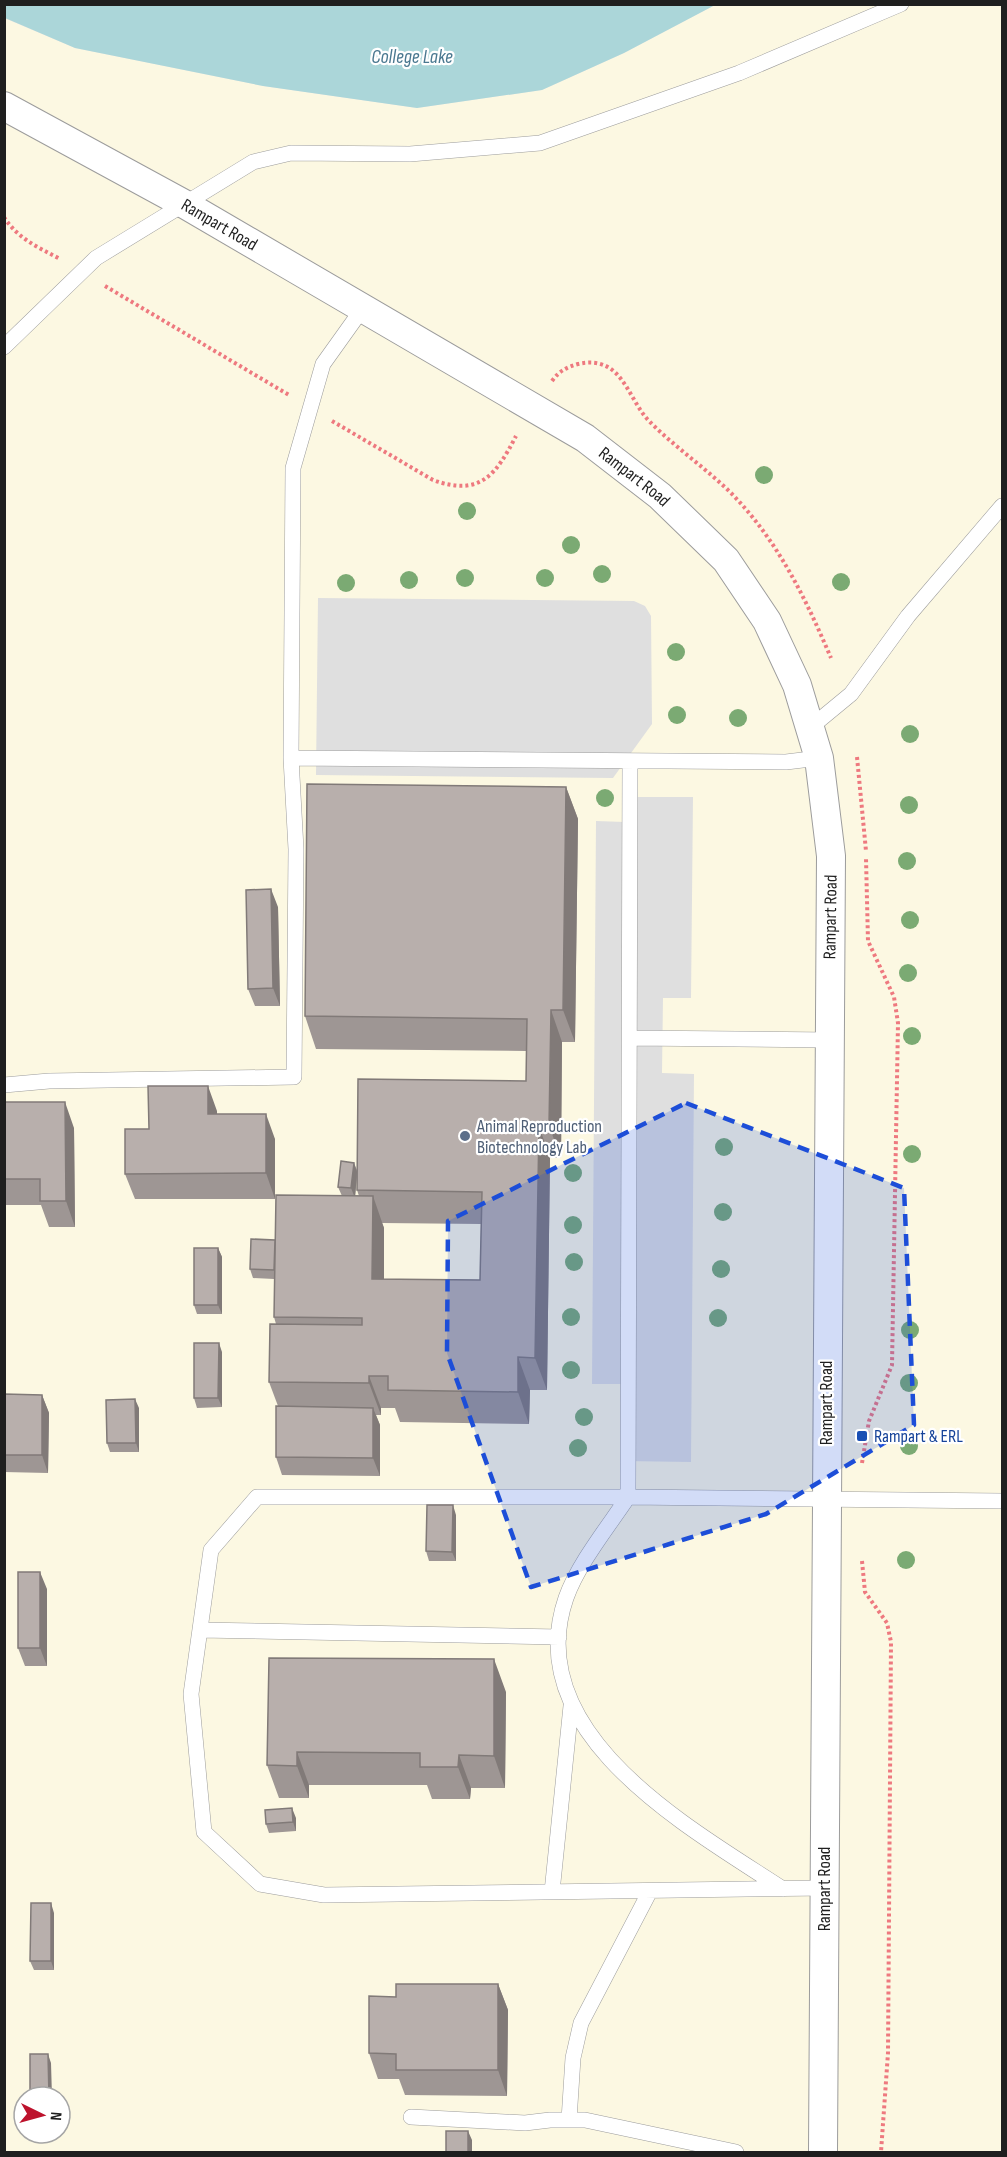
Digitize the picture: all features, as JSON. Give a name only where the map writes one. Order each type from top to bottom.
[{"type":"street","name":"Rampart Road","points":[[4,106],[186,205],[585,438],[660,496],[726,560],[767,621],[797,685],[819,758],[831,856],[823,2152]]},
{"type":"lane","points":[[4,347],[96,258],[253,162],[291,153],[410,154],[540,143],[739,73],[901,4]]},
{"type":"lane","points":[[4,1085],[49,1081],[294,1077],[296,861],[291,758],[292,468],[324,364],[363,308]]},
{"type":"lane","points":[[811,727],[852,694],[908,616],[1002,506]]},
{"type":"lane","points":[[291,758],[786,762],[819,758]]},
{"type":"lane","points":[[630,761],[628,1497],[566,1597],[559,1637],[559,1671],[571,1706],[600,1749],[647,1794],[698,1834],[783,1889]]},
{"type":"lane","points":[[630,1038],[829,1040]]},
{"type":"lane","points":[[824,1888],[324,1895],[260,1884],[204,1832],[191,1694],[211,1550],[257,1497],[628,1497],[826,1501],[1002,1501]]},
{"type":"lane","points":[[200,1630],[559,1637]]},
{"type":"lane","points":[[552,1892],[571,1706]]},
{"type":"lane","points":[[568,2120],[573,2058],[581,2023],[650,1891]]},
{"type":"lane","points":[[411,2117],[525,2123],[568,2120],[660,2134],[736,2152]]},
{"type":"path","points":[[4,217],[13,230],[26,241],[60,259]]},
{"type":"path","points":[[99,283],[287,394]]},
{"type":"path","points":[[551,383],[557,374],[568,367],[585,363],[602,366],[618,373],[649,421],[729,491],[762,529],[800,591],[831,658]]},
{"type":"path","points":[[331,420],[433,480],[450,486],[470,486],[487,479],[502,464],[517,435]]},
{"type":"path","points":[[857,757],[864,812],[868,941],[894,997],[898,1023],[892,1365],[869,1421],[862,1465]]},
{"type":"path","points":[[862,1557],[865,1592],[887,1623],[891,1642],[888,2053],[881,2152]]},
{"type":"highlighted area","points":[[686,1103],[904,1188],[914,1425],[766,1514],[531,1587],[447,1353],[448,1221]]},
{"type":"shaded area","points":[[715,5],[1002,5],[1002,2152],[5,2152],[4,18],[75,48],[263,86],[417,108],[542,90],[624,53]]},
{"type":"shaded area","points":[[318,598],[634,601],[645,606],[651,616],[652,724],[613,778],[316,775]]},
{"type":"shaded area","points":[[626,797],[693,797],[691,998],[663,998],[662,1073],[694,1074],[691,1462],[623,1461],[623,1384],[592,1384],[596,821],[625,822]]},
{"type":"water","name":"College Lake","points":[[5,4],[715,5],[624,53],[542,90],[417,108],[263,86],[75,48],[5,18]]},
{"type":"building","name":"Animal Reproduction Biotechnology Lab","points":[[307,784],[566,787],[563,1010],[551,1010],[549,1126],[539,1126],[535,1358],[518,1357],[518,1392],[388,1390],[388,1376],[369,1376],[369,1383],[269,1382],[270,1324],[362,1325],[362,1318],[274,1317],[276,1195],[373,1196],[372,1279],[480,1280],[482,1192],[357,1190],[358,1079],[526,1081],[527,1019],[305,1016]]},
{"type":"building","points":[[271,889],[273,988],[248,989],[246,890]]},
{"type":"building","points":[[148,1086],[208,1086],[208,1114],[266,1114],[266,1173],[125,1174],[125,1129],[149,1129]]},
{"type":"building","points":[[4,1102],[65,1102],[66,1201],[40,1201],[40,1179],[4,1179]]},
{"type":"building","points":[[341,1161],[354,1163],[351,1188],[338,1187]]},
{"type":"building","points":[[251,1239],[275,1240],[274,1270],[250,1269]]},
{"type":"building","points":[[194,1248],[218,1248],[218,1305],[194,1305]]},
{"type":"building","points":[[194,1343],[219,1343],[218,1398],[194,1398]]},
{"type":"building","points":[[4,1394],[42,1395],[42,1455],[4,1455]]},
{"type":"building","points":[[135,1399],[136,1443],[107,1443],[106,1400]]},
{"type":"building","points":[[276,1406],[373,1408],[373,1458],[276,1457]]},
{"type":"building","points":[[427,1505],[453,1505],[452,1552],[426,1551]]},
{"type":"building","points":[[18,1572],[40,1572],[40,1648],[18,1648]]},
{"type":"building","points":[[269,1658],[494,1659],[494,1756],[459,1755],[458,1767],[420,1767],[420,1753],[297,1752],[297,1766],[267,1765]]},
{"type":"building","points":[[292,1808],[293,1822],[266,1824],[265,1810]]},
{"type":"building","points":[[31,1903],[51,1903],[51,1961],[30,1961]]},
{"type":"building","points":[[396,1984],[498,1984],[498,2070],[396,2070],[396,2054],[369,2053],[369,1996],[396,1997]]},
{"type":"building","points":[[30,2054],[48,2054],[49,2085],[30,2085]]},
{"type":"building","points":[[446,2131],[468,2131],[468,2152],[446,2152]]},
{"type":"place","name":"Animal Reproduction Biotechnology Lab","points":[[465,1136]]},
{"type":"place","name":"Rampart & ERL","points":[[862,1436]]}]
